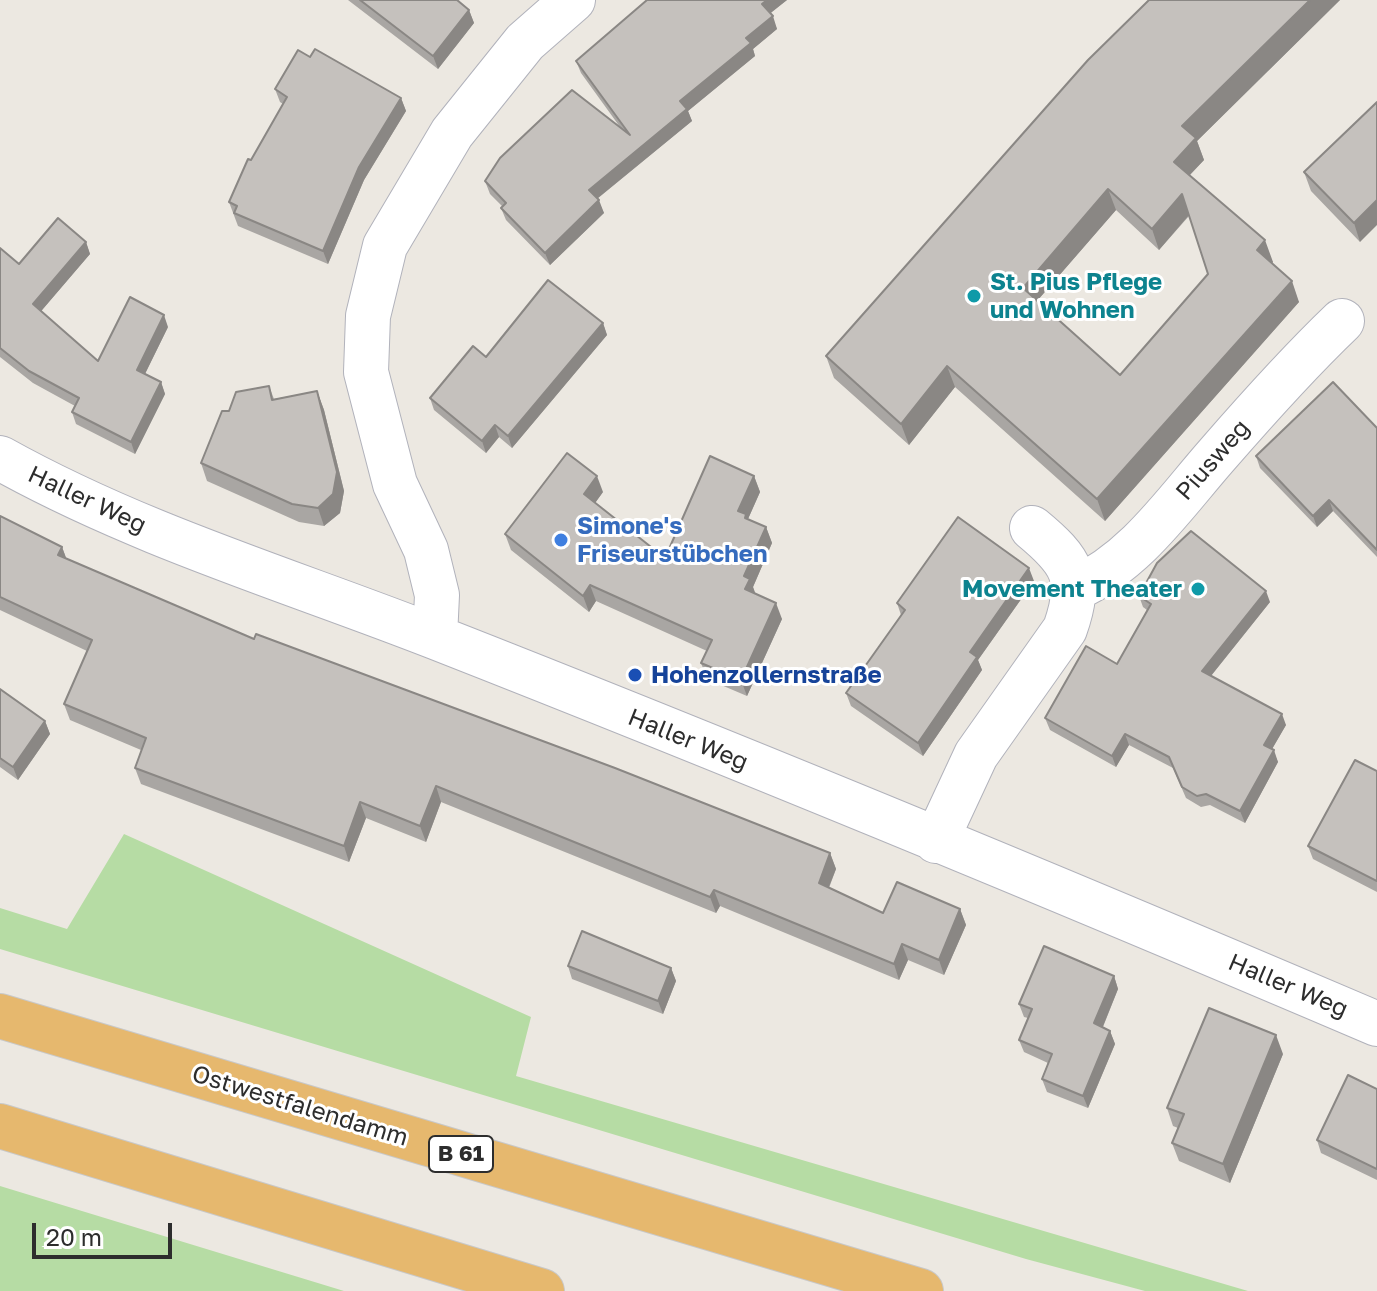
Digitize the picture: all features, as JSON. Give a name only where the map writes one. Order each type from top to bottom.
[{"type":"highway","name":"Ostwestfalendamm","points":[[0,1016],[921,1291]]},
{"type":"highway","points":[[0,1126],[542,1291]]},
{"type":"street","points":[[435,637],[437,595],[426,550],[395,484],[366,372],[368,316],[385,246],[452,133],[525,42],[573,0]]},
{"type":"street","name":"Piusweg","points":[[1076,588],[1107,574],[1140,543],[1299,363],[1342,321]]},
{"type":"street","name":"Haller Weg","points":[[0,458],[58,490],[132,523],[435,637],[1377,1024]]},
{"type":"street","points":[[936,841],[976,755],[1065,629],[1076,588],[1070,567],[1058,549],[1032,528]]},
{"type":"green space","points":[[124,834],[531,1017],[516,1076],[1248,1291],[1145,1291],[1026,1259],[0,949],[0,908],[67,929]]},
{"type":"green space","points":[[0,1186],[344,1291],[0,1291]]},
{"type":"building","points":[[360,0],[457,0],[469,10],[433,56]]},
{"type":"building","points":[[647,0],[767,0],[762,4],[773,16],[746,38],[751,43],[680,101],[687,109],[589,190],[599,200],[545,253],[501,208],[506,203],[485,181],[500,158],[572,90],[630,135],[576,61]]},
{"type":"building","name":"St. Pius Pflege und Wohnen","points":[[1149,0],[1310,0],[1182,126],[1196,138],[1174,162],[1265,240],[1257,250],[1292,281],[1097,499],[947,366],[901,424],[826,356],[1088,60]],"holes":[[[1108,189],[1152,229],[1182,194],[1208,274],[1120,375],[1023,288]]]},
{"type":"building","points":[[315,49],[401,98],[359,167],[323,251],[234,213],[237,206],[229,202],[248,159],[251,160],[287,97],[275,89],[298,50],[310,57]]},
{"type":"building","points":[[1377,102],[1377,200],[1354,223],[1304,172]]},
{"type":"building","points":[[58,218],[86,242],[33,304],[98,361],[130,297],[164,315],[137,370],[161,382],[131,442],[72,412],[79,398],[29,371],[0,348],[0,248],[19,264]]},
{"type":"building","points":[[548,280],[603,323],[508,436],[495,425],[482,441],[430,398],[473,346],[486,357]]},
{"type":"building","points":[[1333,382],[1377,428],[1377,550],[1329,500],[1313,516],[1256,456]]},
{"type":"building","points":[[269,386],[272,400],[317,391],[337,472],[333,494],[318,508],[292,504],[201,463],[222,411],[229,411],[236,392]]},
{"type":"building","points":[[567,453],[597,476],[584,494],[665,558],[710,456],[754,476],[738,511],[746,514],[745,518],[766,527],[744,576],[750,579],[745,589],[776,603],[741,680],[701,663],[712,640],[590,585],[583,596],[505,534]]},
{"type":"building","points":[[0,516],[62,547],[58,555],[254,639],[256,634],[615,768],[830,853],[819,883],[883,913],[897,882],[960,909],[939,960],[902,944],[894,964],[714,890],[710,897],[436,786],[420,826],[360,802],[344,846],[135,768],[146,738],[64,704],[92,640],[0,597]]},
{"type":"building","points":[[958,517],[1029,568],[970,652],[977,657],[918,743],[846,693],[905,610],[897,603]]},
{"type":"building","points":[[1191,531],[1266,591],[1202,671],[1282,714],[1264,745],[1274,750],[1240,811],[1206,794],[1197,796],[1182,787],[1169,757],[1125,734],[1112,756],[1045,718],[1086,646],[1117,664],[1151,604],[1139,596],[1157,563]]},
{"type":"building","points":[[0,689],[45,721],[13,767],[0,758]]},
{"type":"building","points":[[1355,760],[1377,771],[1377,881],[1308,846]]},
{"type":"building","points":[[582,931],[671,968],[658,1001],[568,966]]},
{"type":"building","points":[[1044,946],[1114,976],[1094,1023],[1110,1031],[1083,1096],[1042,1079],[1052,1054],[1019,1040],[1032,1009],[1019,1004]]},
{"type":"building","points":[[1209,1008],[1276,1035],[1223,1164],[1172,1143],[1184,1114],[1167,1108]]},
{"type":"building","points":[[1348,1075],[1377,1089],[1377,1169],[1317,1140]]},
{"type":"place","name":"St. Pius Pflege und Wohnen","points":[[974,296]]},
{"type":"place","name":"Simone's Friseurstübchen","points":[[561,540]]},
{"type":"place","name":"Movement Theater","points":[[1198,589]]},
{"type":"place","name":"Hohenzollernstraße","points":[[635,675]]}]
